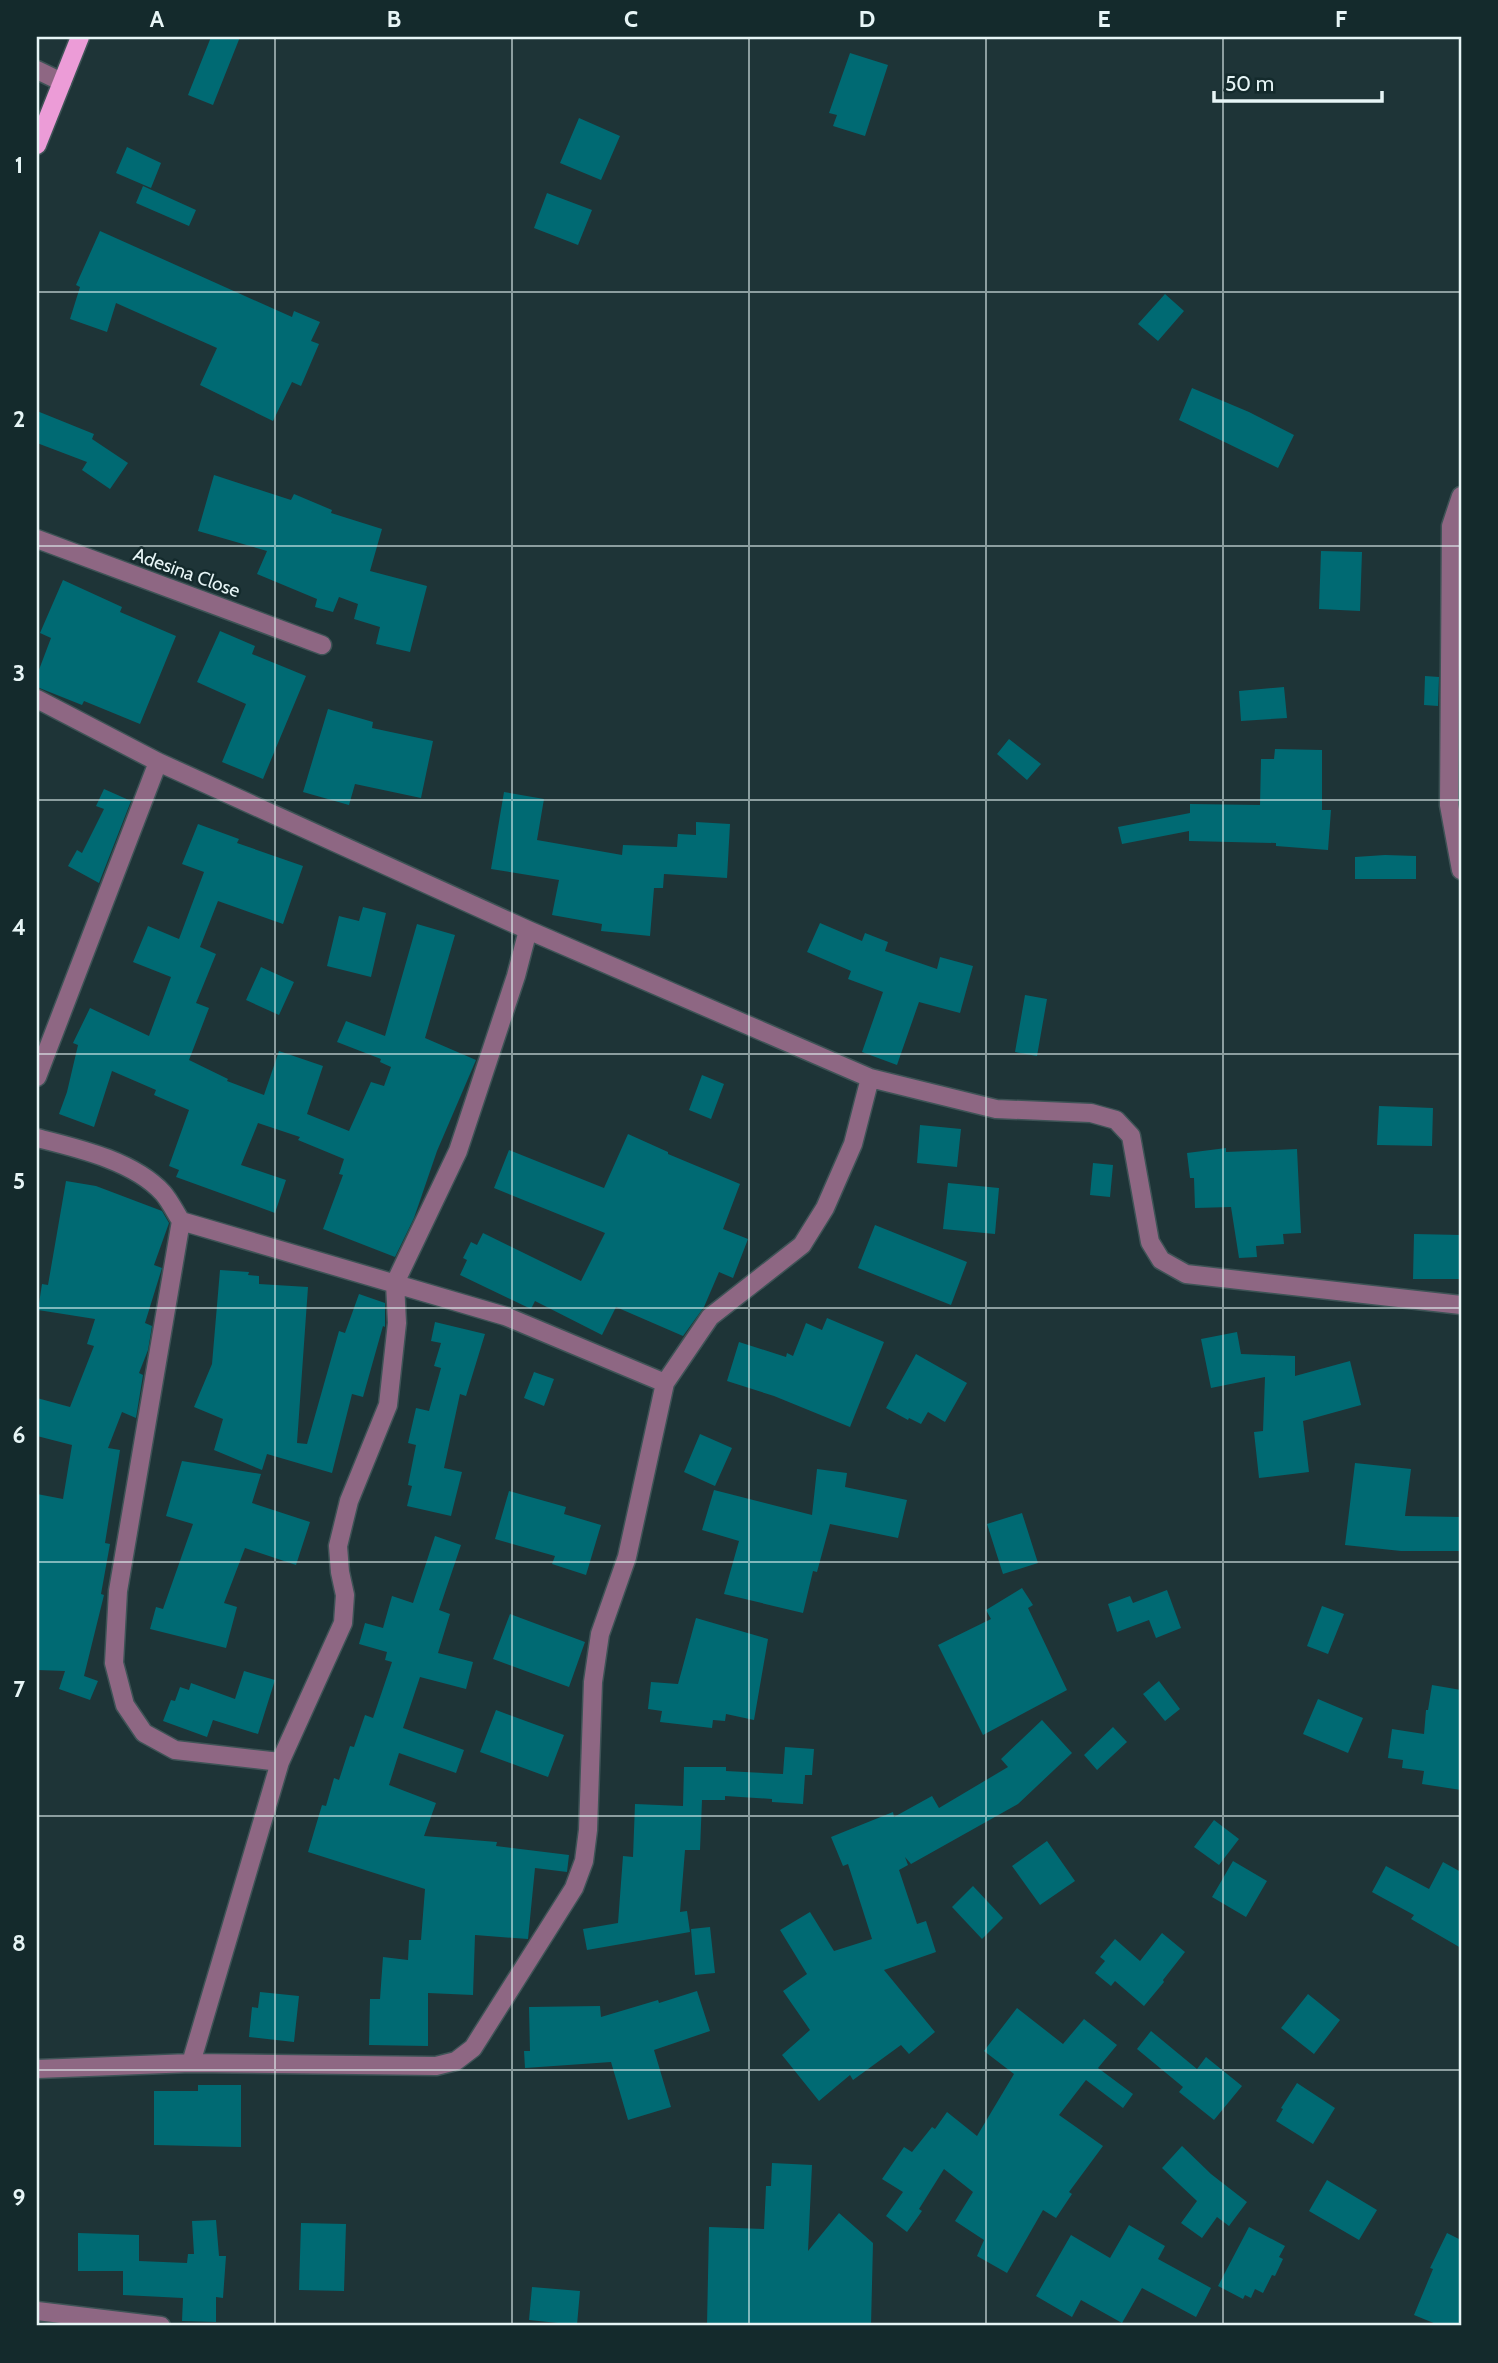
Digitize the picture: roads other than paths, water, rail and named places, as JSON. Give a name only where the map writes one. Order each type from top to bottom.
[{"type":"main road","points":[[37,145],[80,37]]},
{"type":"street","points":[[37,70],[62,82]]},
{"type":"street","points":[[1461,496],[1451,526],[1449,805],[1461,870]]},
{"type":"street","name":"Adesina Close","points":[[37,539],[322,645]]},
{"type":"street","points":[[37,699],[158,762],[528,930],[870,1078],[996,1109],[1091,1113],[1116,1120],[1131,1136],[1150,1242],[1161,1260],[1185,1274],[1461,1305]]},
{"type":"street","points":[[37,1077],[158,762]]},
{"type":"street","points":[[191,2063],[280,1762],[343,1623],[345,1595],[338,1546],[349,1501],[388,1405],[397,1323],[395,1283],[458,1151],[516,976],[528,930]]},
{"type":"street","points":[[37,2069],[191,2063],[436,2066],[456,2062],[473,2048],[574,1888],[584,1861],[588,1830],[593,1682],[600,1634],[627,1557],[665,1383],[710,1317],[802,1245],[825,1208],[853,1144],[870,1078]]},
{"type":"street","points":[[37,1138],[86,1150],[138,1173],[162,1193],[181,1221],[505,1315],[665,1383]]},
{"type":"street","points":[[181,1221],[118,1591],[114,1663],[125,1705],[144,1733],[175,1750],[280,1762]]},
{"type":"street","points":[[37,2311],[161,2326]]}]
